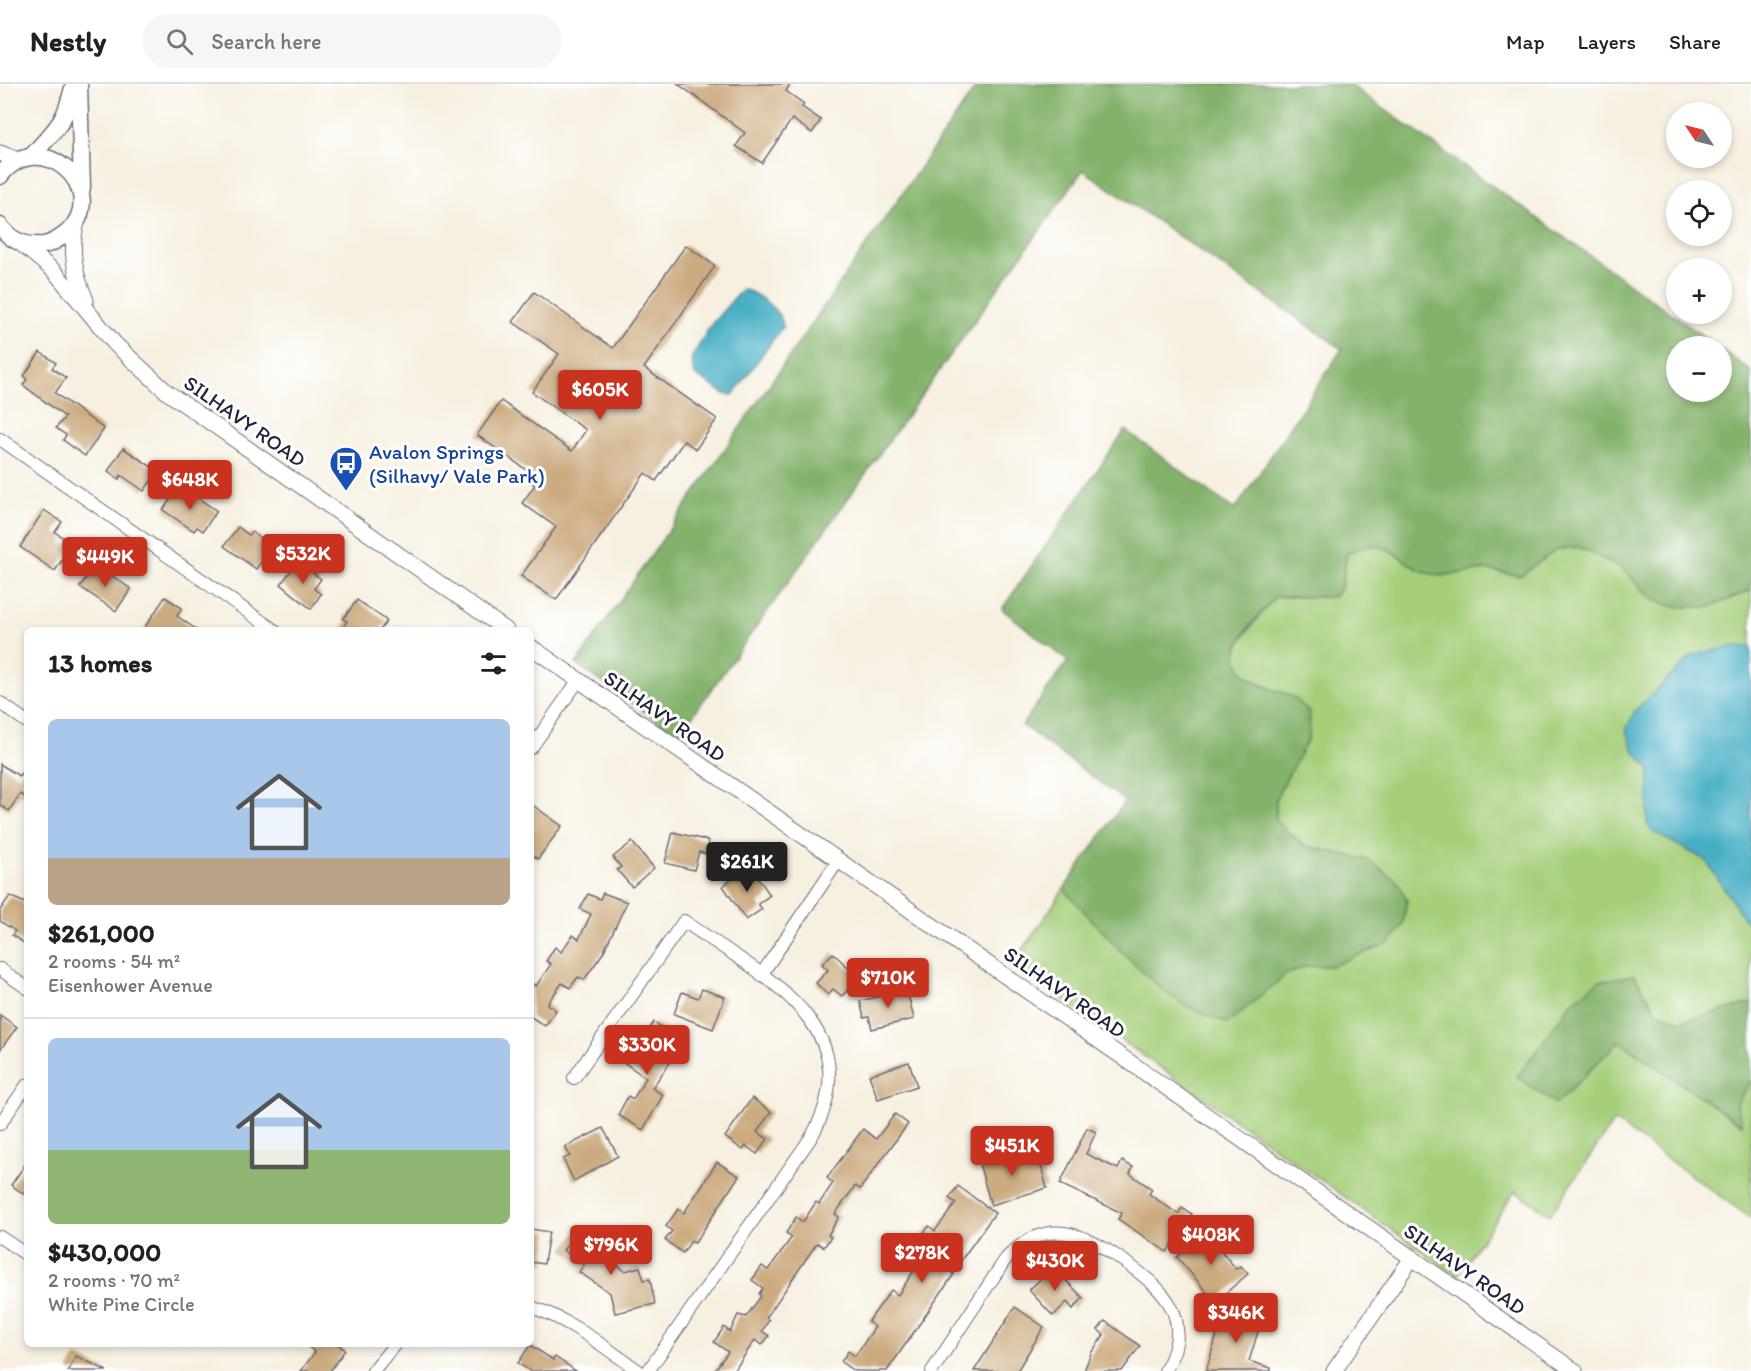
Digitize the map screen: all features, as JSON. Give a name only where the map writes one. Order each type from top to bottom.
[{"type":"main road","points":[[0,176],[58,129],[67,112],[74,84]]},
{"type":"main road","points":[[6,234],[33,246],[48,244],[62,238],[72,228],[80,208],[79,84]]},
{"type":"main road","points":[[25,158],[47,158],[66,168],[79,186],[80,208]]},
{"type":"street","points":[[0,153],[25,158]]},
{"type":"street","name":"SILHAVY ROAD","points":[[80,208],[72,246],[73,262],[79,285],[92,314]]},
{"type":"street","name":"SILHAVY ROAD","points":[[6,234],[54,271],[137,367],[167,392],[502,627]]},
{"type":"street","points":[[0,439],[270,627]]},
{"type":"street","name":"SILHAVY ROAD","points":[[534,649],[1575,1371]]},
{"type":"street","points":[[534,744],[578,681]]},
{"type":"street","points":[[0,703],[24,720]]},
{"type":"street","points":[[761,975],[838,861]]},
{"type":"street","points":[[574,1078],[684,921],[799,1004],[821,1035],[828,1054],[829,1098],[812,1136],[648,1371]]},
{"type":"street","points":[[0,969],[24,986]]},
{"type":"street","points":[[0,1124],[24,1088]]},
{"type":"street","points":[[932,1371],[1005,1260],[1017,1246],[1032,1238],[1067,1232],[1101,1245],[1155,1283],[1166,1296],[1173,1313],[1177,1343],[1165,1371]]},
{"type":"street","points":[[0,1237],[24,1253]]},
{"type":"street","points":[[1334,1371],[1412,1258]]},
{"type":"street","points":[[534,1308],[548,1312],[639,1371]]},
{"type":"street","points":[[373,1371],[393,1347]]},
{"type":"green space","points":[[978,84],[1349,84],[1666,310],[1666,324],[1686,324],[1703,336],[1666,336],[1666,402],[1732,402],[1732,357],[1751,371],[1751,590],[1710,607],[1674,607],[1652,599],[1622,568],[1579,547],[1556,550],[1520,576],[1488,570],[1447,575],[1427,573],[1415,568],[1387,549],[1376,546],[1363,547],[1347,554],[1341,588],[1334,597],[1275,597],[1256,618],[1241,640],[1237,651],[1238,662],[1244,673],[1257,683],[1293,697],[1310,713],[1309,737],[1276,798],[1276,821],[1303,845],[1368,860],[1397,881],[1407,900],[1403,925],[1389,943],[1332,966],[1307,966],[1287,974],[1228,1023],[1183,1004],[1155,984],[1064,889],[1125,801],[1022,725],[1068,661],[1002,609],[1125,430],[1235,510],[1342,349],[1083,170],[678,736],[576,664]]},
{"type":"green space","points":[[1366,544],[1387,548],[1418,569],[1440,576],[1487,570],[1520,576],[1556,550],[1579,547],[1622,568],[1652,599],[1710,607],[1751,590],[1751,647],[1735,646],[1634,751],[1650,768],[1647,823],[1653,832],[1706,860],[1746,922],[1751,924],[1751,1003],[1681,1022],[1657,1012],[1634,975],[1556,1104],[1619,1041],[1741,1125],[1737,1103],[1751,1080],[1751,1218],[1614,1121],[1550,1215],[1515,1191],[1457,1276],[1013,964],[1064,889],[1134,961],[1228,1023],[1286,974],[1307,966],[1332,966],[1368,860],[1303,845],[1276,821],[1276,798],[1309,737],[1292,697],[1249,677],[1239,667],[1236,657],[1247,632],[1275,597],[1334,597],[1341,588],[1347,554]]},
{"type":"green space","points":[[1634,975],[1657,1012],[1681,1021],[1751,1003],[1751,1080],[1737,1103],[1742,1125],[1619,1041],[1556,1104],[1517,1077],[1571,1003],[1599,981]]},
{"type":"water","points":[[742,289],[754,294],[773,308],[782,320],[783,326],[733,395],[725,394],[695,375],[691,359],[710,326]]},
{"type":"water","points":[[1735,646],[1751,647],[1751,924],[1746,922],[1706,860],[1653,832],[1647,823],[1650,768],[1634,751],[1626,730],[1635,711],[1693,655]]},
{"type":"building","points":[[678,84],[790,84],[786,91],[804,104],[802,107],[821,120],[812,133],[792,119],[762,163],[736,146],[745,133]]},
{"type":"building","points":[[686,245],[715,266],[644,368],[717,419],[696,449],[684,441],[656,481],[645,473],[556,600],[521,576],[556,527],[522,503],[535,485],[528,480],[532,474],[477,435],[501,401],[572,451],[586,430],[532,392],[559,354],[513,322],[534,292],[613,348]]},
{"type":"building","points":[[40,352],[56,363],[52,368],[66,378],[55,393],[104,429],[85,456],[63,440],[66,435],[56,428],[65,417],[23,385],[27,379],[24,376]]},
{"type":"building","points":[[123,448],[158,471],[144,491],[121,475],[119,479],[108,471]]},
{"type":"building","points":[[176,491],[185,497],[189,492],[217,511],[203,531],[197,527],[194,531],[163,510]]},
{"type":"building","points":[[44,510],[62,522],[55,532],[65,539],[62,543],[70,548],[55,571],[20,547]]},
{"type":"building","points":[[238,527],[249,535],[252,532],[272,546],[256,569],[224,546]]},
{"type":"building","points":[[297,562],[321,579],[314,589],[321,594],[311,609],[281,584]]},
{"type":"building","points":[[95,564],[131,589],[116,611],[80,587]]},
{"type":"building","points":[[165,597],[182,608],[177,616],[193,627],[145,627]]},
{"type":"building","points":[[357,600],[387,621],[382,627],[343,627],[347,621],[343,619]]},
{"type":"building","points":[[0,764],[19,776],[24,769],[24,796],[20,794],[9,811],[0,805]]},
{"type":"building","points":[[534,806],[562,826],[538,859],[534,856]]},
{"type":"building","points":[[673,832],[709,841],[706,854],[699,852],[694,870],[665,863]]},
{"type":"building","points":[[632,842],[654,868],[632,887],[617,870],[621,867],[613,857]]},
{"type":"building","points":[[750,866],[770,895],[758,904],[762,909],[746,920],[723,886]]},
{"type":"building","points":[[603,893],[627,902],[603,953],[584,980],[578,977],[570,988],[562,983],[547,1004],[556,1010],[545,1026],[534,1019],[534,985],[536,986],[551,964],[546,961],[555,947],[561,952],[573,935],[579,939],[591,914],[580,909],[588,894],[600,899]]},
{"type":"building","points":[[10,896],[24,903],[24,943],[12,935],[15,931],[0,921],[0,910]]},
{"type":"building","points":[[833,953],[859,978],[842,996],[833,989],[828,995],[816,983],[828,970],[822,964]]},
{"type":"building","points":[[702,989],[725,997],[713,1029],[674,1014],[682,992],[698,998]]},
{"type":"building","points":[[907,990],[914,1019],[872,1029],[869,1017],[864,1018],[860,1001]]},
{"type":"building","points":[[0,1015],[17,1027],[0,1050]]},
{"type":"building","points":[[654,1022],[669,1032],[663,1041],[668,1045],[662,1054],[671,1061],[652,1088],[663,1095],[643,1130],[618,1115],[628,1096],[633,1099],[646,1078],[625,1063]]},
{"type":"building","points":[[909,1062],[917,1086],[878,1099],[869,1075]]},
{"type":"building","points":[[752,1098],[771,1112],[757,1132],[768,1139],[757,1154],[746,1146],[743,1150],[725,1137]]},
{"type":"building","points":[[895,1114],[908,1124],[860,1189],[855,1186],[835,1214],[839,1217],[828,1235],[831,1237],[824,1247],[817,1243],[766,1318],[769,1320],[762,1331],[769,1336],[762,1345],[755,1340],[734,1371],[714,1371],[728,1352],[714,1342],[724,1327],[730,1332],[738,1315],[746,1317],[761,1296],[759,1294],[763,1288],[752,1280],[762,1266],[768,1270],[792,1237],[786,1233],[796,1217],[803,1222],[816,1202],[819,1204],[833,1183],[827,1178],[863,1129],[876,1139]]},
{"type":"building","points":[[603,1128],[618,1156],[574,1181],[563,1159],[570,1156],[565,1147]]},
{"type":"building","points":[[1087,1128],[1096,1132],[1086,1154],[1118,1169],[1122,1161],[1133,1167],[1130,1174],[1152,1189],[1149,1194],[1178,1214],[1182,1208],[1192,1214],[1167,1252],[1118,1219],[1122,1213],[1060,1184]]},
{"type":"building","points":[[1037,1151],[1047,1188],[991,1205],[978,1160],[990,1156],[993,1164]]},
{"type":"building","points":[[717,1162],[739,1176],[695,1243],[691,1241],[683,1253],[665,1240],[672,1231],[666,1226],[678,1209],[684,1213]]},
{"type":"building","points":[[24,1166],[24,1194],[11,1185]]},
{"type":"building","points":[[958,1186],[995,1213],[887,1371],[854,1371],[841,1362],[848,1351],[855,1356],[875,1327],[868,1322],[891,1290],[898,1295],[917,1266],[910,1261],[925,1239],[921,1236],[929,1226],[935,1231],[956,1203],[949,1198]]},
{"type":"building","points":[[1212,1228],[1220,1237],[1214,1242],[1236,1269],[1241,1266],[1248,1274],[1215,1302],[1177,1257]]},
{"type":"building","points":[[534,1230],[549,1232],[544,1264],[534,1262]]},
{"type":"building","points":[[577,1232],[611,1256],[609,1259],[625,1271],[640,1267],[644,1280],[650,1279],[655,1304],[615,1313],[610,1293],[579,1272],[584,1265],[563,1250]]},
{"type":"building","points":[[1053,1267],[1083,1298],[1073,1309],[1067,1302],[1053,1316],[1029,1290]]},
{"type":"building","points":[[1015,1307],[1044,1327],[1017,1371],[974,1371]]},
{"type":"building","points":[[1225,1308],[1262,1319],[1249,1361],[1271,1368],[1271,1371],[1206,1371]]},
{"type":"building","points":[[1105,1321],[1140,1346],[1122,1371],[1084,1371],[1091,1353],[1104,1335],[1098,1330]]},
{"type":"building","points":[[308,1347],[341,1347],[345,1350],[330,1371],[301,1371],[315,1352]]},
{"type":"building","points":[[529,1347],[533,1347],[553,1360],[555,1357],[576,1371],[530,1371],[518,1363]]},
{"type":"building","points":[[76,1356],[107,1371],[68,1371]]},
{"type":"place","name":"Avalon Springs (Silhavy/ Vale Park)","points":[[346,492]]}]
